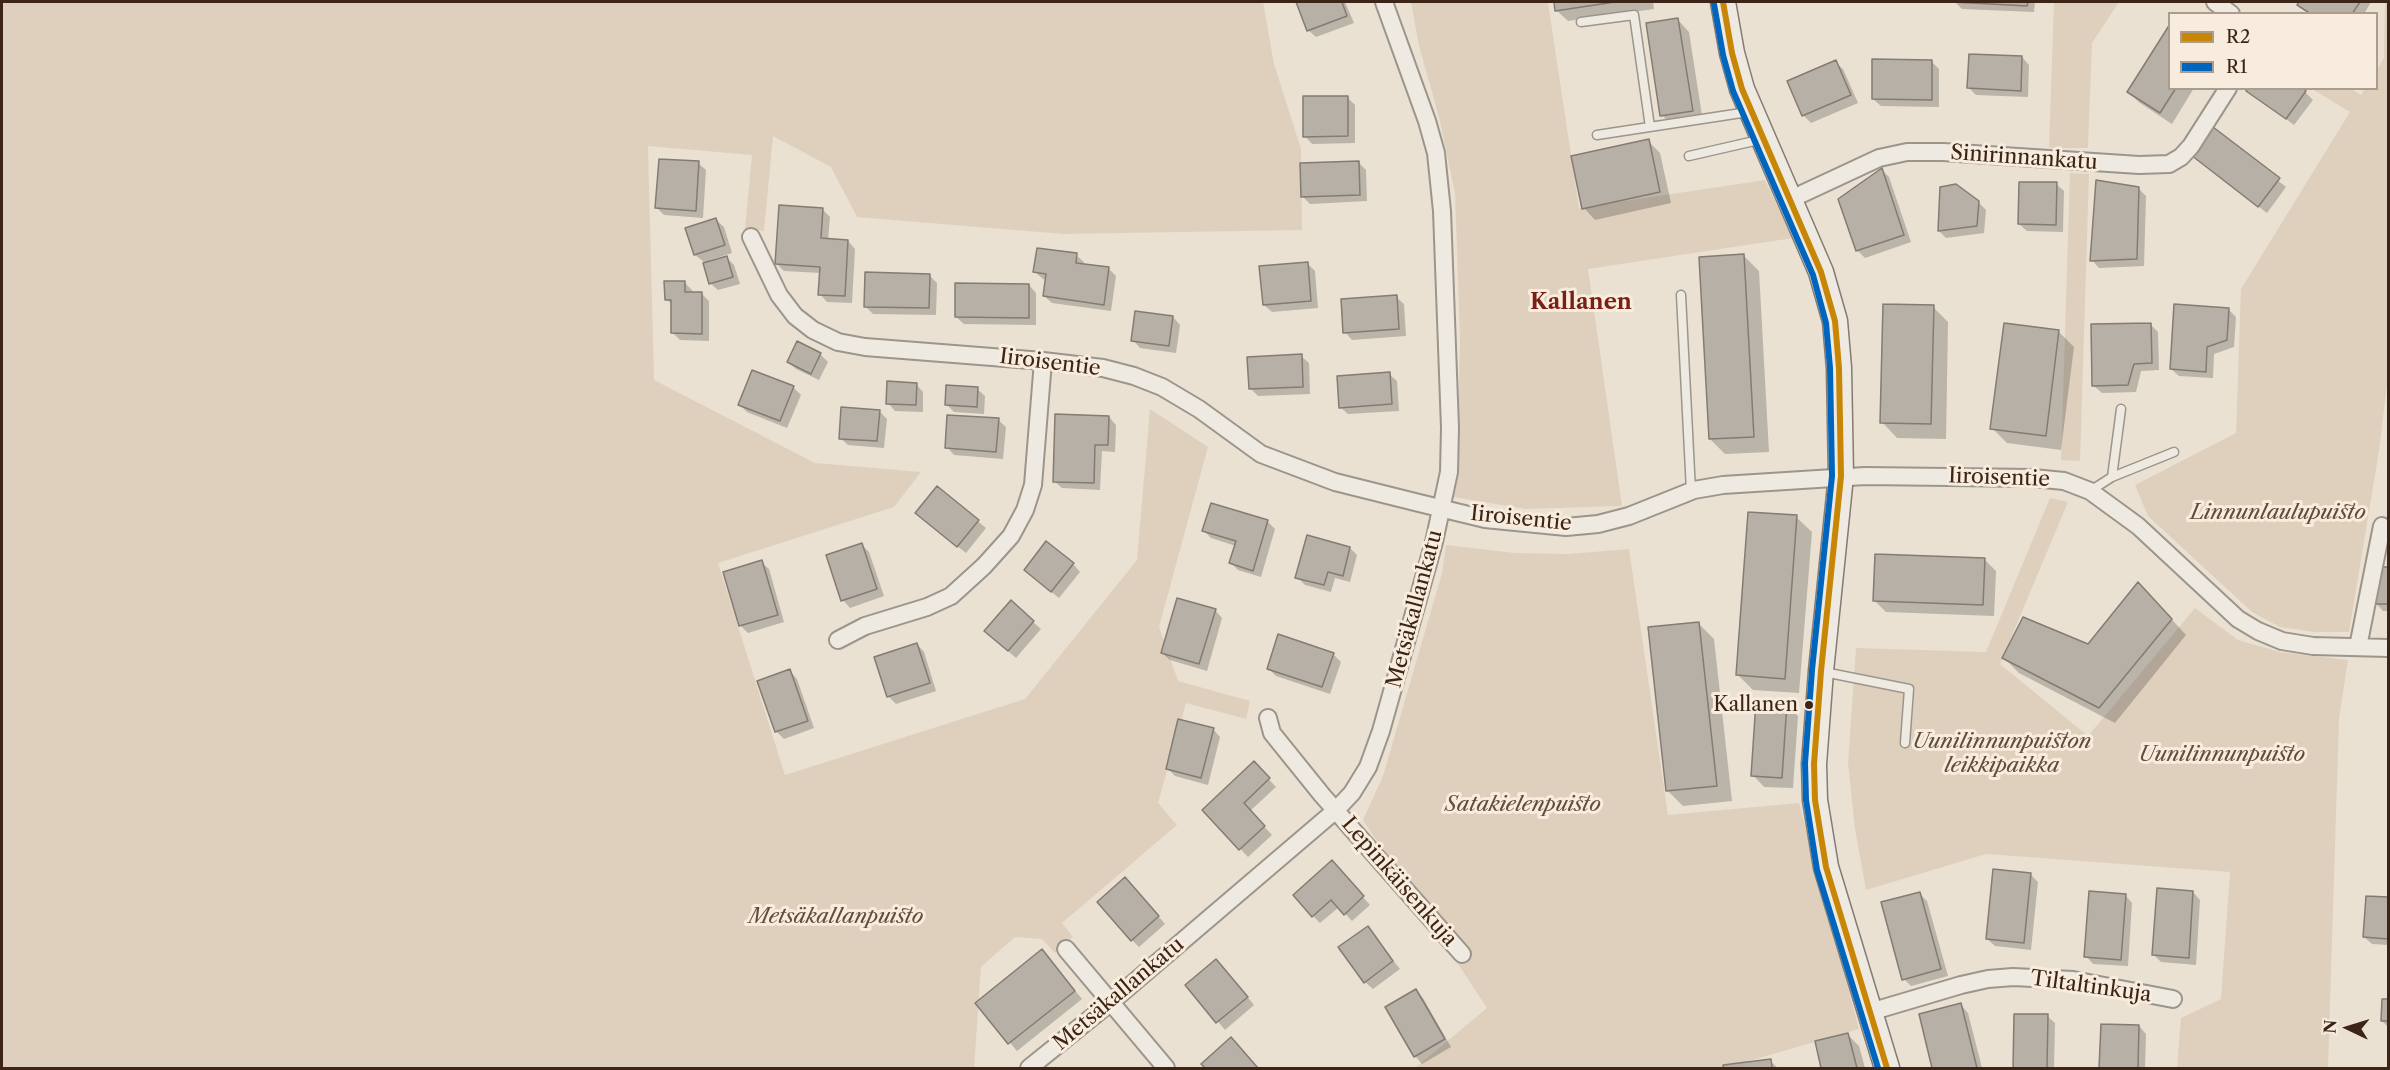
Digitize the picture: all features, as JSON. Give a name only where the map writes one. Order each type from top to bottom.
[{"type":"street","name":"Metsäkallankatu","points":[[1029,1068],[1111,1002],[1336,810],[1352,792],[1368,767],[1381,731],[1414,619],[1442,508],[1449,472],[1450,428],[1440,181],[1436,153],[1427,121],[1384,2]]},
{"type":"street","points":[[1723,2],[1732,53],[1752,112],[1821,272],[1835,321],[1839,368],[1841,476],[1814,764],[1820,837],[1826,867],[1887,1068]]},
{"type":"street","points":[[2215,2],[2228,12]]},
{"type":"street","name":"Sinirinnankatu","points":[[1791,199],[1879,158],[1907,153],[1943,152],[2139,165],[2169,164],[2181,157],[2191,146],[2227,90]]},
{"type":"street","name":"Iiroisentie","points":[[751,237],[779,295],[795,316],[813,330],[838,342],[1043,361],[1103,368],[1134,376],[1162,387],[1199,409],[1261,454],[1335,482],[1485,519],[1566,527],[1598,524],[1629,516],[1690,491],[1723,485],[1841,476],[2033,478],[2064,481],[2090,491],[2138,526],[2238,619],[2258,631],[2282,642],[2313,646],[2388,648]]},
{"type":"street","points":[[837,640],[865,626],[927,607],[951,596],[984,566],[1011,536],[1025,510],[1034,485],[1043,361]]},
{"type":"street","points":[[2358,647],[2382,526]]},
{"type":"street","name":"Lepinkäisenkuja","points":[[1268,718],[1272,733],[1462,954]]},
{"type":"street","points":[[1066,949],[1166,1068]]},
{"type":"street","name":"Tiltaltinkuja","points":[[1870,1012],[1961,985],[1988,979],[2013,977],[2073,980],[2173,999]]},
{"type":"lane","points":[[1581,22],[1634,15],[1650,127]]},
{"type":"lane","points":[[1597,135],[1752,112]]},
{"type":"lane","points":[[1689,156],[1763,139]]},
{"type":"lane","points":[[1680,295],[1690,491]]},
{"type":"lane","points":[[2112,477],[2121,409]]},
{"type":"lane","points":[[2090,491],[2112,477],[2174,452]]},
{"type":"lane","points":[[1821,671],[1909,689],[1905,743]]},
{"type":"green space","name":"Metsäkallanpuisto","points":[[2,2],[1263,2],[1274,64],[1301,149],[1302,230],[1063,234],[857,217],[831,167],[773,136],[764,231],[745,229],[752,155],[648,146],[654,380],[815,463],[921,472],[894,507],[718,563],[785,775],[1025,699],[1137,560],[1150,409],[1208,447],[1159,627],[1178,681],[1250,701],[1246,719],[1186,703],[1158,803],[1177,825],[1062,923],[1073,937],[1055,953],[1042,939],[1015,937],[981,967],[974,1068],[2,1068]]},
{"type":"green space","points":[[1411,2],[1548,2],[1579,208],[1765,180],[1793,238],[1588,269],[1622,506],[1526,509],[1453,497],[1457,475],[1460,340],[1455,193],[1439,117],[1419,46]]},
{"type":"green space","points":[[2054,2],[2119,2],[2092,43],[2088,148],[2049,148]]},
{"type":"green space","name":"Linnunlaulupuisto","points":[[2385,2],[2388,2],[2388,375],[2379,451],[2349,632],[2314,632],[2280,627],[2252,612],[2148,516],[2135,485],[2236,433],[2241,289],[2350,112],[2314,90],[2353,90],[2361,95],[2364,90],[2378,90],[2378,68],[2384,58]]},
{"type":"green space","points":[[2070,173],[2089,174],[2080,461],[2061,460]]},
{"type":"green space","name":"Uunilinnunpuisto","points":[[2050,498],[2068,502],[2000,664],[2088,736],[2195,608],[2238,640],[2280,652],[2348,660],[2339,719],[2328,1068],[2177,1068],[2181,1018],[2221,999],[2230,872],[1986,854],[1866,890],[1855,829],[1848,763],[1856,648],[1986,652]]},
{"type":"green space","name":"Satakielenpuisto","points":[[1446,545],[1515,553],[1568,554],[1629,549],[1668,815],[1799,803],[1859,1029],[1725,1068],[1415,1068],[1487,1008],[1363,820],[1383,776],[1442,573]]},
{"type":"building","points":[[1296,2],[1342,2],[1347,16],[1307,31]]},
{"type":"building","points":[[1554,2],[1615,2],[1555,11]]},
{"type":"building","points":[[1953,2],[2028,2],[2027,6]]},
{"type":"building","points":[[2299,2],[2360,2],[2353,12],[2308,12],[2297,5]]},
{"type":"building","points":[[1678,18],[1693,111],[1660,116],[1646,23]]},
{"type":"building","points":[[2168,27],[2168,90],[2175,90],[2160,113],[2127,92]]},
{"type":"building","points":[[1969,54],[2022,56],[2021,91],[1967,88]]},
{"type":"building","points":[[1872,59],[1932,60],[1932,100],[1872,99]]},
{"type":"building","points":[[1836,60],[1851,95],[1802,116],[1787,81]]},
{"type":"building","points":[[2305,90],[2306,91],[2286,119],[2246,91]]},
{"type":"building","points":[[1303,96],[1348,96],[1348,136],[1303,137]]},
{"type":"building","points":[[2213,127],[2280,178],[2258,207],[2191,155]]},
{"type":"building","points":[[1649,139],[1660,192],[1582,209],[1571,156]]},
{"type":"building","points":[[659,159],[699,161],[696,211],[655,208]]},
{"type":"building","points":[[1359,161],[1360,195],[1301,197],[1300,163]]},
{"type":"building","points":[[1882,168],[1904,235],[1856,251],[1838,199]]},
{"type":"building","points":[[2096,180],[2139,187],[2137,259],[2090,261]]},
{"type":"building","points":[[2019,182],[2057,182],[2056,225],[2018,224]]},
{"type":"building","points":[[1956,184],[1979,201],[1977,226],[1938,231],[1940,187]]},
{"type":"building","points":[[779,205],[823,208],[821,238],[848,240],[845,296],[818,295],[820,267],[775,264]]},
{"type":"building","points":[[716,218],[725,245],[694,255],[685,228]]},
{"type":"building","points":[[1037,248],[1077,253],[1076,263],[1109,267],[1104,305],[1043,296],[1046,274],[1033,272]]},
{"type":"building","points":[[1744,254],[1754,437],[1709,439],[1699,257]]},
{"type":"building","points":[[727,256],[733,277],[709,284],[703,263]]},
{"type":"building","points":[[1308,262],[1311,301],[1263,305],[1259,266]]},
{"type":"building","points":[[865,272],[930,274],[929,308],[864,307]]},
{"type":"building","points":[[664,281],[685,281],[685,292],[702,292],[702,334],[671,333],[671,300],[665,300]]},
{"type":"building","points":[[955,283],[1029,284],[1029,318],[955,317]]},
{"type":"building","points":[[1397,295],[1399,329],[1343,333],[1341,299]]},
{"type":"building","points":[[1883,304],[1934,305],[1931,424],[1880,423]]},
{"type":"building","points":[[2174,304],[2229,308],[2227,340],[2207,347],[2206,372],[2170,369]]},
{"type":"building","points":[[1135,311],[1173,316],[1169,346],[1131,341]]},
{"type":"building","points":[[2004,323],[2059,330],[2046,436],[1990,429]]},
{"type":"building","points":[[2151,323],[2152,363],[2134,364],[2128,385],[2092,386],[2091,324]]},
{"type":"building","points":[[797,341],[821,353],[811,374],[787,362]]},
{"type":"building","points":[[1302,354],[1303,387],[1249,389],[1247,357]]},
{"type":"building","points":[[752,370],[794,386],[780,421],[738,405]]},
{"type":"building","points":[[1390,372],[1392,404],[1339,408],[1337,376]]},
{"type":"building","points":[[887,381],[917,383],[916,405],[886,404]]},
{"type":"building","points":[[946,385],[978,387],[977,407],[945,405]]},
{"type":"building","points":[[841,407],[880,410],[877,441],[839,439]]},
{"type":"building","points":[[1055,414],[1109,416],[1108,445],[1095,445],[1094,483],[1053,482]]},
{"type":"building","points":[[947,415],[999,418],[996,452],[945,448]]},
{"type":"building","points":[[937,486],[979,520],[957,547],[915,513]]},
{"type":"building","points":[[1211,503],[1268,520],[1253,571],[1229,563],[1236,541],[1202,531]]},
{"type":"building","points":[[1748,512],[1797,515],[1785,679],[1736,675]]},
{"type":"building","points":[[1307,535],[1350,547],[1343,576],[1328,572],[1324,585],[1295,578]]},
{"type":"building","points":[[1046,541],[1074,563],[1051,592],[1024,570]]},
{"type":"building","points":[[862,543],[877,589],[841,601],[826,555]]},
{"type":"building","points":[[1875,554],[1985,558],[1983,605],[1873,601]]},
{"type":"building","points":[[762,560],[778,615],[739,626],[723,572]]},
{"type":"building","points":[[2375,567],[2388,567],[2388,604],[2374,604]]},
{"type":"building","points":[[2138,582],[2172,619],[2099,708],[2002,658],[2023,617],[2088,644]]},
{"type":"building","points":[[1177,598],[1216,609],[1199,664],[1161,653]]},
{"type":"building","points":[[1011,600],[1034,621],[1008,651],[984,631]]},
{"type":"building","points":[[1699,622],[1717,786],[1666,791],[1648,627]]},
{"type":"building","points":[[1278,634],[1334,653],[1322,687],[1267,669]]},
{"type":"building","points":[[917,643],[930,683],[887,697],[874,657]]},
{"type":"building","points":[[790,669],[808,721],[775,732],[757,681]]},
{"type":"building","points":[[1756,701],[1787,703],[1782,778],[1751,776]]},
{"type":"building","points":[[1178,719],[1214,728],[1201,778],[1166,769]]},
{"type":"building","points":[[1254,761],[1270,778],[1244,803],[1265,826],[1239,850],[1202,810]]},
{"type":"building","points":[[1332,860],[1364,896],[1344,915],[1331,900],[1312,917],[1293,895]]},
{"type":"building","points":[[1993,869],[2031,873],[2024,943],[1986,939]]},
{"type":"building","points":[[1125,877],[1159,916],[1131,941],[1097,902]]},
{"type":"building","points":[[2157,888],[2193,891],[2189,958],[2152,955]]},
{"type":"building","points":[[2089,891],[2126,894],[2121,960],[2084,957]]},
{"type":"building","points":[[1920,892],[1941,969],[1902,980],[1881,902]]},
{"type":"building","points":[[2366,896],[2388,897],[2388,939],[2363,937]]},
{"type":"building","points":[[1368,926],[1393,961],[1364,983],[1338,947]]},
{"type":"building","points":[[1042,949],[1075,991],[1008,1044],[975,1003]]},
{"type":"building","points":[[1216,959],[1248,997],[1216,1023],[1185,985]]},
{"type":"building","points":[[1416,989],[1445,1039],[1414,1057],[1385,1007]]},
{"type":"building","points":[[2382,999],[2388,999],[2388,1021],[2381,1021]]},
{"type":"building","points":[[1961,1003],[1977,1068],[1932,1068],[1919,1014]]},
{"type":"building","points":[[2014,1014],[2048,1014],[2047,1068],[2013,1068]]},
{"type":"building","points":[[2101,1024],[2139,1025],[2138,1068],[2099,1068]]},
{"type":"building","points":[[1848,1033],[1857,1068],[1821,1068],[1815,1041]]},
{"type":"building","points":[[1231,1037],[1258,1068],[1205,1068],[1201,1064]]},
{"type":"building","points":[[1771,1059],[1772,1068],[1723,1068],[1723,1065]]},
{"type":"transit line","name":"R2","points":[[1723,2],[1732,53],[1742,89],[1821,272],[1835,321],[1839,368],[1841,476],[1821,671],[1814,764],[1815,800],[1826,867],[1887,1068]]},
{"type":"transit line","name":"R1","points":[[1714,4],[1723,55],[1733,91],[1813,275],[1826,323],[1830,368],[1832,476],[1812,670],[1805,763],[1806,800],[1817,870],[1878,1068]]},
{"type":"place","name":"Kallanen","points":[[1809,705]]},
{"type":"district","name":"Kallanen","points":[[1581,303]]},
{"type":"park label","name":"Uunilinnunpuiston leikkipaikka","points":[[2002,754]]}]
